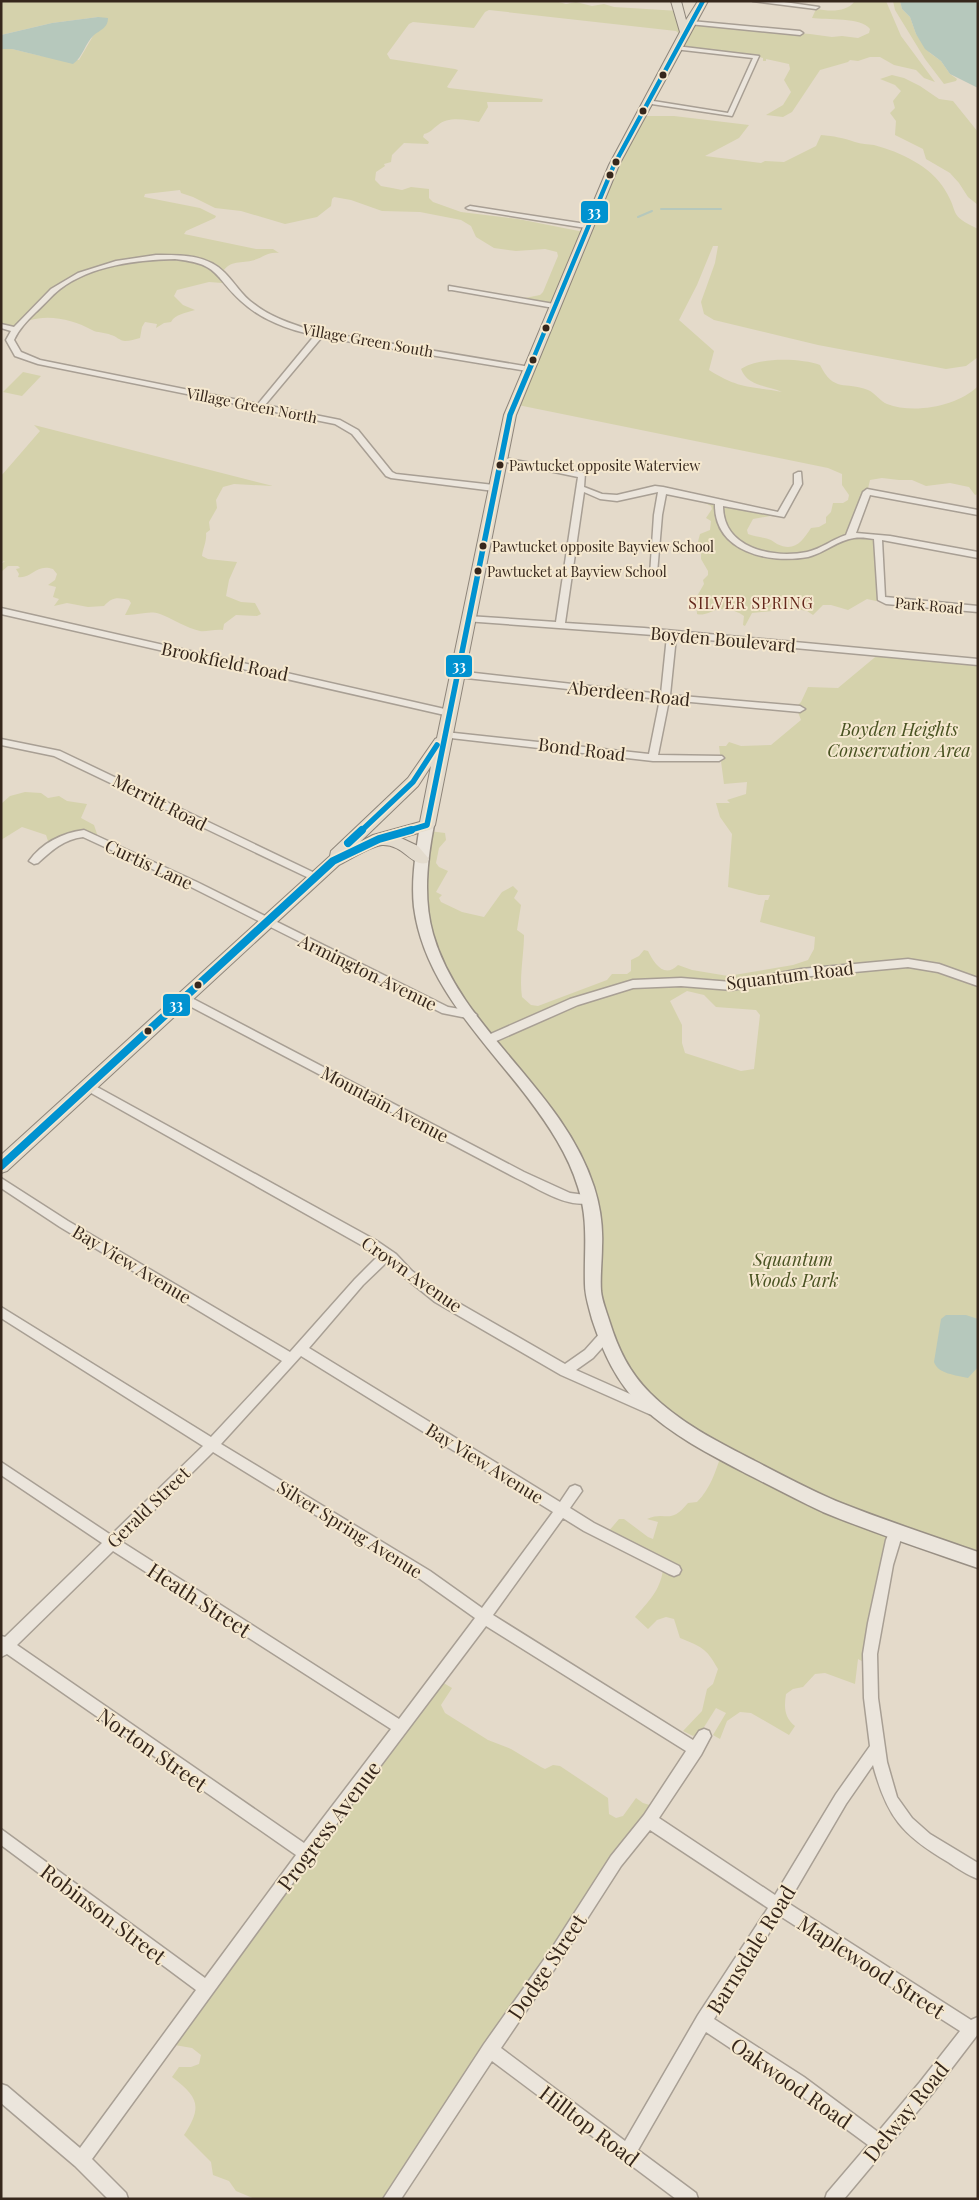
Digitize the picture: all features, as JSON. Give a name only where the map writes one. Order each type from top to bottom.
[{"type":"main road","points":[[703,1],[686,26],[614,165],[586,226],[510,415],[427,822],[421,859],[421,908],[428,941],[440,970],[472,1016],[523,1080],[573,1153],[589,1199],[595,1240],[593,1292],[615,1362],[623,1374],[660,1413],[704,1443],[836,1509],[978,1560]]},
{"type":"main road","points":[[678,6],[696,11]]},
{"type":"main road","points":[[678,6],[686,26]]},
{"type":"main road","points":[[2,1164],[336,857],[413,782],[445,735]]},
{"type":"main road","points":[[336,857],[427,822]]},
{"type":"main road","points":[[336,857],[381,831],[427,822]]},
{"type":"main road","points":[[379,840],[404,843],[421,859]]},
{"type":"street","points":[[756,1],[816,7]]},
{"type":"street","points":[[686,26],[800,33]]},
{"type":"street","points":[[647,102],[730,115],[757,57],[676,48]]},
{"type":"street","points":[[470,208],[586,226]]},
{"type":"street","name":"Village Green South","points":[[14,329],[58,286],[69,279],[110,265],[149,258],[197,260],[215,268],[255,308],[289,325],[319,335],[428,351],[527,369]]},
{"type":"street","points":[[452,288],[554,306]]},
{"type":"street","points":[[1,326],[14,329]]},
{"type":"street","name":"Village Green North","points":[[14,329],[10,340],[15,351],[38,362],[337,422],[355,432],[389,474],[494,488]]},
{"type":"street","points":[[260,406],[319,335]]},
{"type":"street","points":[[501,459],[582,475],[560,626]]},
{"type":"street","points":[[580,488],[600,496],[617,498],[656,489],[664,490],[781,515],[798,484],[798,474]]},
{"type":"street","points":[[654,573],[658,515],[664,490]]},
{"type":"street","points":[[850,536],[867,492],[978,513]]},
{"type":"street","points":[[719,501],[718,517],[728,536],[759,552],[782,556],[808,554],[850,536],[878,538],[978,555]]},
{"type":"street","name":"Park Road","points":[[878,538],[881,598],[886,601],[978,609]]},
{"type":"street","name":"Brookfield Road","points":[[1,611],[449,713]]},
{"type":"street","name":"Boyden Boulevard","points":[[468,619],[672,634],[978,662]]},
{"type":"street","points":[[653,758],[665,697],[672,634]]},
{"type":"street","name":"Aberdeen Road","points":[[457,674],[665,697],[800,709]]},
{"type":"street","name":"Bond Road","points":[[445,735],[653,758],[720,758]]},
{"type":"street","name":"Merritt Road","points":[[1,742],[16,747],[57,753],[315,877]]},
{"type":"street","name":"Curtis Lane","points":[[34,861],[69,834],[84,833],[193,884],[267,922]]},
{"type":"street","name":"Armington Avenue","points":[[267,922],[446,1010],[472,1016]]},
{"type":"street","name":"Squantum Road","points":[[490,1039],[574,1002],[633,984],[681,982],[732,986],[800,973],[908,963],[939,968],[978,982]]},
{"type":"street","name":"Mountain Avenue","points":[[184,998],[520,1175],[569,1198],[589,1199]]},
{"type":"street","name":"Crown Avenue","points":[[88,1086],[388,1254],[408,1274],[440,1298],[565,1371],[660,1413]]},
{"type":"street","name":"Bay View Avenue","points":[[1,1182],[64,1224],[295,1354],[561,1510],[674,1570]]},
{"type":"street","name":"Gerald Street","points":[[3,1647],[212,1445],[359,1282],[388,1254]]},
{"type":"street","name":"Silver Spring Avenue","points":[[1,1312],[212,1445],[425,1575],[484,1617],[696,1750]]},
{"type":"street","points":[[565,1371],[589,1354],[606,1336]]},
{"type":"street","name":"Heath Street","points":[[1,1468],[111,1542],[401,1728]]},
{"type":"street","name":"Progress Avenue","points":[[80,2160],[208,1989],[306,1853],[484,1617],[575,1491]]},
{"type":"street","points":[[896,1532],[890,1547],[876,1616],[870,1662],[877,1748],[889,1797],[905,1821],[921,1837],[978,1872]]},
{"type":"street","name":"Norton Street","points":[[3,1647],[306,1853]]},
{"type":"street","name":"Dodge Street","points":[[391,2199],[555,1956],[616,1861],[649,1820],[704,1736]]},
{"type":"street","name":"Barnsdale Road","points":[[627,2153],[704,2022],[778,1905],[841,1799],[877,1748]]},
{"type":"street","name":"Maplewood Street","points":[[649,1820],[719,1868],[974,2027]]},
{"type":"street","name":"Robinson Street","points":[[1,1836],[208,1989]]},
{"type":"street","name":"Oakwood Road","points":[[704,2022],[798,2083],[879,2143]]},
{"type":"street","name":"Delway Road","points":[[833,2199],[926,2088],[974,2027]]},
{"type":"street","name":"Hilltop Road","points":[[490,2050],[690,2199]]},
{"type":"street","points":[[1,2092],[80,2160],[120,2199]]},
{"type":"green space","points":[[1,1],[555,1],[566,4],[576,2],[592,6],[604,4],[614,7],[679,11],[689,24],[858,38],[869,33],[870,29],[866,25],[860,22],[812,18],[816,9],[837,10],[847,8],[855,1],[886,1],[901,36],[935,82],[924,78],[916,70],[894,65],[880,57],[870,57],[858,61],[850,60],[820,70],[792,112],[783,117],[766,115],[783,105],[791,92],[784,80],[790,69],[789,64],[766,59],[766,61],[763,61],[763,58],[759,57],[676,48],[682,36],[676,31],[489,10],[485,12],[474,28],[413,22],[409,24],[387,54],[390,59],[458,70],[447,87],[449,88],[543,99],[542,102],[487,102],[488,107],[479,122],[458,119],[442,122],[424,134],[423,137],[429,142],[428,144],[404,143],[392,155],[391,162],[384,164],[385,166],[376,172],[375,180],[381,186],[402,190],[411,187],[429,189],[429,198],[433,202],[461,212],[518,219],[584,232],[640,116],[674,116],[749,125],[739,138],[705,156],[761,163],[765,161],[784,162],[816,146],[821,135],[874,145],[914,161],[939,181],[958,216],[978,229],[978,357],[966,366],[946,369],[818,345],[714,320],[704,314],[701,302],[715,263],[718,246],[713,246],[697,285],[679,320],[714,351],[709,370],[728,381],[744,386],[782,392],[753,382],[744,375],[741,369],[757,362],[791,360],[820,365],[825,374],[835,383],[868,390],[884,403],[898,407],[922,408],[947,404],[959,399],[978,386],[978,494],[975,495],[969,487],[950,483],[926,486],[912,480],[882,478],[870,480],[852,531],[878,537],[881,598],[876,601],[867,599],[848,610],[831,605],[823,605],[813,615],[807,611],[784,607],[773,611],[752,613],[745,626],[743,625],[744,616],[731,610],[719,609],[704,614],[697,614],[696,598],[704,584],[703,580],[708,575],[708,571],[701,559],[701,554],[696,549],[700,534],[710,530],[711,521],[706,518],[712,509],[711,506],[705,503],[705,499],[741,503],[782,513],[788,506],[782,517],[770,516],[753,519],[747,530],[748,534],[772,540],[777,544],[789,547],[798,544],[811,528],[819,527],[826,523],[826,517],[831,512],[833,503],[843,503],[848,500],[849,495],[842,485],[842,474],[828,468],[513,404],[554,307],[520,299],[540,295],[543,292],[558,256],[557,252],[545,249],[516,251],[494,248],[476,237],[471,226],[461,220],[420,212],[382,211],[351,200],[334,197],[331,206],[317,217],[285,224],[241,211],[215,208],[181,193],[180,190],[145,194],[144,197],[200,208],[216,216],[186,231],[184,234],[256,249],[273,249],[279,253],[231,264],[224,270],[232,280],[222,283],[209,282],[177,290],[174,296],[183,305],[195,310],[178,315],[171,322],[164,323],[156,328],[157,324],[145,322],[140,338],[129,341],[123,341],[106,333],[94,331],[83,325],[63,319],[42,318],[22,323],[13,329],[1,327],[1,49],[12,49],[41,56],[79,60],[93,36],[98,17],[52,23],[1,35]]},
{"type":"green space","points":[[893,1],[900,1],[902,9],[910,17],[916,34],[930,53],[941,61],[950,74],[957,79],[956,81],[944,84],[925,59],[895,10]]},
{"type":"green space","points":[[892,75],[904,78],[920,86],[939,99],[953,101],[978,132],[978,205],[968,197],[950,173],[926,159],[923,149],[895,135],[896,121],[890,113],[895,108],[893,101],[901,91],[895,85],[880,79]]},
{"type":"green space","points":[[23,372],[41,376],[22,396],[3,392]]},
{"type":"green space","points":[[34,425],[273,486],[234,484],[223,487],[216,500],[217,508],[209,522],[210,530],[206,533],[202,556],[208,559],[237,562],[229,580],[226,596],[241,602],[255,603],[261,614],[257,616],[236,615],[224,624],[223,630],[200,631],[156,613],[125,615],[131,603],[125,599],[112,599],[104,606],[88,607],[67,603],[54,606],[59,599],[53,597],[56,587],[48,585],[55,580],[57,574],[53,569],[38,569],[23,577],[18,577],[19,574],[16,569],[20,568],[18,566],[8,566],[1,572],[1,564],[5,561],[1,562],[1,476],[40,431]]},
{"type":"green space","points":[[880,653],[978,661],[978,1561],[896,1534],[869,1665],[858,1659],[855,1684],[825,1673],[815,1674],[803,1687],[793,1689],[786,1694],[786,1711],[791,1723],[795,1726],[789,1735],[751,1713],[740,1712],[727,1721],[720,1739],[713,1735],[726,1713],[716,1708],[701,1732],[693,1736],[683,1731],[702,1711],[707,1689],[713,1684],[718,1669],[706,1652],[680,1638],[674,1619],[666,1617],[657,1620],[648,1629],[635,1617],[656,1590],[663,1570],[608,1532],[619,1519],[624,1519],[653,1539],[658,1522],[647,1519],[659,1516],[672,1516],[682,1510],[688,1503],[697,1502],[709,1485],[722,1453],[666,1422],[599,1326],[580,1169],[493,1044],[428,942],[423,857],[429,831],[445,833],[446,840],[439,848],[436,863],[439,867],[448,871],[436,892],[442,895],[439,898],[441,902],[462,912],[484,917],[502,892],[513,886],[518,891],[514,898],[521,905],[517,930],[524,935],[522,997],[531,1005],[538,1006],[607,980],[612,974],[627,974],[631,971],[631,960],[639,956],[644,950],[648,951],[656,964],[664,970],[673,969],[678,965],[692,970],[728,976],[793,965],[808,960],[814,949],[815,937],[760,922],[765,900],[768,900],[770,895],[759,895],[728,887],[732,834],[720,817],[716,803],[730,803],[727,800],[746,794],[747,782],[724,784],[719,746],[726,746],[729,742],[741,746],[771,745],[801,720],[796,707],[801,702],[808,687],[838,688]],"holes":[[[687,991],[704,995],[716,1007],[756,1010],[760,1015],[754,1069],[741,1071],[685,1053],[682,1043],[682,1025],[670,1001]]]},
{"type":"green space","points":[[25,792],[41,793],[48,798],[59,796],[67,801],[87,804],[81,818],[94,825],[98,837],[80,832],[55,843],[48,841],[46,835],[22,827],[1,840],[1,804],[10,796]]},
{"type":"green space","points":[[437,1679],[452,1688],[441,1705],[445,1713],[488,1740],[511,1749],[545,1769],[553,1765],[560,1766],[608,1798],[609,1814],[616,1818],[623,1816],[636,1798],[643,1803],[653,1806],[393,2199],[255,2199],[236,2191],[229,2181],[213,2175],[211,2162],[184,2135],[194,2117],[195,2103],[188,2090],[172,2077],[179,2067],[191,2067],[199,2064],[201,2055],[192,2048],[169,2044]]},
{"type":"shaded area","points":[[900,1],[978,1],[978,88],[950,74],[941,61],[925,49],[916,34],[910,17],[902,9]]},
{"type":"shaded area","points":[[98,17],[108,18],[107,24],[91,38],[79,58],[73,64],[12,49],[1,49],[1,35],[52,23]]},
{"type":"shaded area","points":[[946,1315],[966,1315],[978,1319],[978,1367],[968,1378],[943,1372],[934,1362],[941,1319]]},
{"type":"waterway","points":[[661,209],[721,209]]},
{"type":"waterway","points":[[638,217],[652,211]]},
{"type":"transit line","name":"33","points":[[1,1166],[333,861],[379,839],[427,825],[510,415],[614,165],[703,1]]},
{"type":"transit line","name":"33","points":[[348,843],[413,782],[437,745]]},
{"type":"place","name":"Pawtucket opposite Waterview","points":[[500,465]]},
{"type":"place","name":"Pawtucket opposite Bayview School","points":[[483,546]]},
{"type":"place","name":"Pawtucket at Bayview School","points":[[478,571]]},
{"type":"district","name":"SILVER SPRING","points":[[751,602]]},
{"type":"park label","name":"Boyden Heights Conservation Area","points":[[899,740]]},
{"type":"park label","name":"Squantum Woods Park","points":[[793,1269]]}]
